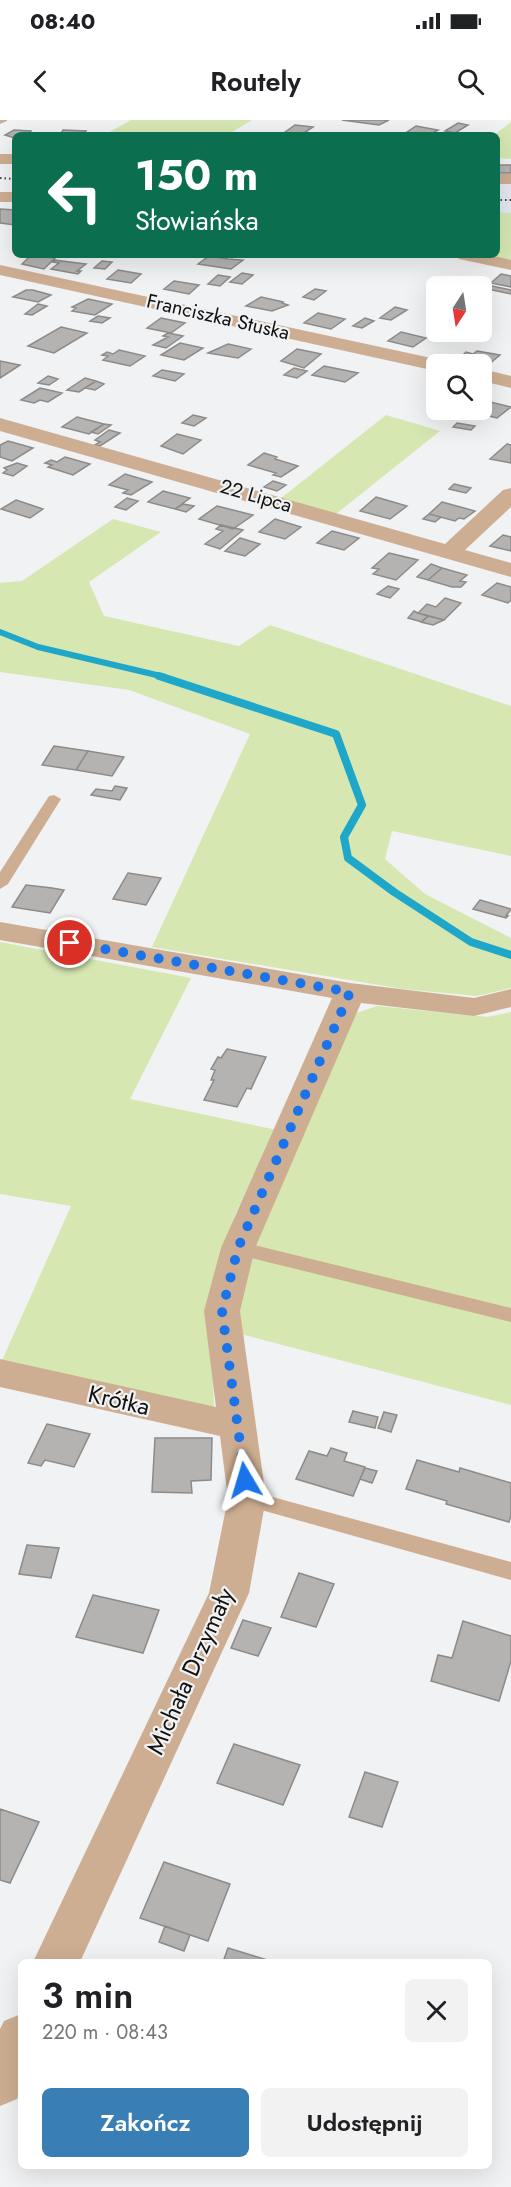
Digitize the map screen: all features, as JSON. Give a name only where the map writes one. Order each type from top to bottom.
[{"type":"street","points":[[479,258],[511,265]]},
{"type":"street","name":"Franciszka Stuska","points":[[0,270],[426,364]]},
{"type":"street","points":[[492,377],[511,382]]},
{"type":"street","name":"22 Lipca","points":[[0,424],[511,570]]},
{"type":"street","points":[[449,552],[511,495]]},
{"type":"street","points":[[0,931],[350,992],[474,1007],[511,999]]},
{"type":"street","name":"Michała Drzymały","points":[[57,1959],[229,1593],[247,1498],[222,1311],[238,1248],[350,992]]},
{"type":"street","name":"Krótka","points":[[0,1373],[238,1426]]},
{"type":"street","points":[[0,2082],[18,2043]]},
{"type":"lane","points":[[0,884],[54,799]]},
{"type":"lane","points":[[238,1248],[511,1315]]},
{"type":"lane","points":[[247,1498],[511,1571]]},
{"type":"shaded area","points":[[500,182],[511,182],[511,213],[500,212]]},
{"type":"green space","points":[[131,120],[252,120],[232,132],[109,132]]},
{"type":"green space","points":[[511,122],[511,159],[500,158],[500,132],[498,132]]},
{"type":"green space","points":[[500,212],[511,213],[511,260],[500,258]]},
{"type":"green space","points":[[386,415],[440,431],[336,514],[280,499]]},
{"type":"green space","points":[[113,519],[161,532],[89,582],[104,616],[239,646],[270,625],[511,706],[511,856],[392,831],[385,859],[425,894],[511,938],[511,988],[477,996],[403,989],[152,947],[250,734],[129,690],[0,672],[0,583],[22,581]]},
{"type":"green space","points":[[0,942],[191,978],[130,1099],[277,1130],[235,1215],[210,1297],[214,1406],[194,1407],[0,1365],[71,1206],[0,1194]]},
{"type":"green space","points":[[377,1006],[487,1017],[511,1012],[511,1405],[237,1333],[236,1285],[351,1015]]},
{"type":"building","points":[[342,120],[389,120],[379,125]]},
{"type":"building","points":[[458,123],[468,125],[457,132],[445,131]]},
{"type":"building","points":[[295,125],[313,127],[305,132],[285,132]]},
{"type":"building","points":[[416,126],[438,130],[434,132],[407,132]]},
{"type":"building","points":[[14,130],[31,131],[12,132],[12,137],[5,135]]},
{"type":"building","points":[[63,130],[86,131],[85,132],[62,132]]},
{"type":"building","points":[[500,165],[511,165],[511,173],[500,173]]},
{"type":"building","points":[[0,209],[12,210],[12,225],[0,223]]},
{"type":"building","points":[[28,258],[55,258],[44,269],[22,264]]},
{"type":"building","points":[[206,258],[243,260],[231,269],[198,264]]},
{"type":"building","points":[[55,260],[86,264],[77,271],[81,271],[78,274],[51,269],[59,263],[53,262]]},
{"type":"building","points":[[102,261],[112,262],[105,269],[94,268]]},
{"type":"building","points":[[118,270],[141,274],[131,283],[107,279]]},
{"type":"building","points":[[242,273],[253,275],[242,284],[230,282]]},
{"type":"building","points":[[501,274],[511,276],[511,287],[492,282]]},
{"type":"building","points":[[218,275],[230,277],[220,286],[208,284]]},
{"type":"building","points":[[174,281],[199,285],[189,294],[164,289]]},
{"type":"building","points":[[492,286],[511,290],[511,294],[492,290]]},
{"type":"building","points":[[315,289],[326,291],[314,300],[303,297]]},
{"type":"building","points":[[26,290],[51,295],[38,302],[13,297]]},
{"type":"building","points":[[261,297],[288,305],[272,311],[246,306]]},
{"type":"building","points":[[88,299],[112,304],[95,315],[72,311],[76,308],[72,307]]},
{"type":"building","points":[[38,304],[47,306],[32,315],[25,314]]},
{"type":"building","points":[[395,307],[407,310],[391,320],[380,318]]},
{"type":"building","points":[[318,313],[345,319],[331,329],[304,323]]},
{"type":"building","points":[[98,316],[110,318],[102,323],[90,321]]},
{"type":"building","points":[[161,318],[185,323],[171,333],[147,328]]},
{"type":"building","points":[[365,318],[374,321],[362,328],[353,326]]},
{"type":"building","points":[[61,327],[87,333],[54,353],[28,346]]},
{"type":"building","points":[[401,332],[426,338],[413,347],[388,341]]},
{"type":"building","points":[[168,333],[183,336],[166,348],[153,345],[168,337],[163,336]]},
{"type":"building","points":[[180,343],[203,348],[184,360],[161,355]]},
{"type":"building","points":[[228,344],[251,349],[238,358],[208,353]]},
{"type":"building","points":[[297,349],[321,354],[304,368],[281,361]]},
{"type":"building","points":[[119,350],[145,356],[130,366],[103,360],[108,356],[102,355],[107,352],[113,354]]},
{"type":"building","points":[[477,351],[500,355],[492,362],[492,354],[473,354]]},
{"type":"building","points":[[0,361],[20,365],[0,378]]},
{"type":"building","points":[[324,366],[358,373],[345,382],[312,375]]},
{"type":"building","points":[[294,368],[307,371],[297,378],[284,375]]},
{"type":"building","points":[[162,370],[184,374],[175,381],[153,376]]},
{"type":"building","points":[[48,376],[58,379],[49,385],[38,383]]},
{"type":"building","points":[[85,378],[96,381],[79,392],[67,390]]},
{"type":"building","points":[[96,381],[104,384],[95,390],[85,388]]},
{"type":"building","points":[[40,388],[62,393],[48,402],[40,400],[34,403],[21,400]]},
{"type":"building","points":[[492,402],[511,407],[497,418],[492,417]]},
{"type":"building","points":[[193,415],[206,418],[194,426],[182,423]]},
{"type":"building","points":[[77,417],[104,424],[89,434],[62,427]]},
{"type":"building","points":[[457,423],[475,426],[471,430],[453,427]]},
{"type":"building","points":[[104,424],[111,425],[98,434],[91,432]]},
{"type":"building","points":[[109,430],[120,433],[100,446],[95,445],[100,442],[95,440]]},
{"type":"building","points":[[177,434],[201,440],[183,454],[161,446]]},
{"type":"building","points":[[8,441],[33,448],[12,461],[0,457],[0,445]]},
{"type":"building","points":[[507,444],[511,445],[511,463],[490,459]]},
{"type":"building","points":[[264,453],[298,466],[281,477],[273,475],[276,473],[248,465]]},
{"type":"building","points":[[65,457],[90,464],[73,475],[48,467],[52,465],[45,463],[51,460],[57,462]]},
{"type":"building","points":[[17,463],[27,466],[13,476],[3,473],[7,470],[4,468]]},
{"type":"building","points":[[125,474],[152,482],[131,495],[123,493],[128,490],[109,485]]},
{"type":"building","points":[[273,481],[286,485],[277,491],[264,487]]},
{"type":"building","points":[[454,484],[471,488],[466,493],[449,489]]},
{"type":"building","points":[[163,491],[190,498],[175,509],[148,502]]},
{"type":"building","points":[[376,497],[407,506],[390,519],[360,511]]},
{"type":"building","points":[[127,498],[138,501],[126,510],[115,507]]},
{"type":"building","points":[[16,500],[43,509],[30,518],[1,509]]},
{"type":"building","points":[[442,502],[475,511],[464,519],[459,518],[455,521],[429,514]]},
{"type":"building","points":[[183,504],[194,506],[186,512],[175,509]]},
{"type":"building","points":[[217,506],[253,515],[233,529],[199,519]]},
{"type":"building","points":[[429,514],[441,517],[435,522],[423,519]]},
{"type":"building","points":[[275,519],[301,527],[285,539],[259,532]]},
{"type":"building","points":[[221,525],[243,530],[220,549],[205,544],[223,531],[216,529]]},
{"type":"building","points":[[332,531],[359,538],[344,550],[317,543]]},
{"type":"building","points":[[503,535],[511,537],[511,551],[490,546]]},
{"type":"building","points":[[240,538],[260,544],[245,556],[225,551]]},
{"type":"building","points":[[389,553],[418,560],[396,580],[373,574],[379,569],[372,568]]},
{"type":"building","points":[[431,564],[442,568],[428,580],[417,577]]},
{"type":"building","points":[[442,568],[467,575],[460,581],[466,582],[461,587],[452,587],[428,580]]},
{"type":"building","points":[[497,583],[511,587],[511,600],[508,603],[482,595]]},
{"type":"building","points":[[388,586],[399,589],[390,598],[377,594]]},
{"type":"building","points":[[445,598],[461,603],[444,620],[418,613],[427,604],[436,607]]},
{"type":"building","points":[[414,611],[428,616],[422,622],[408,618]]},
{"type":"building","points":[[428,616],[444,620],[433,625],[421,622]]},
{"type":"building","points":[[54,746],[88,751],[76,770],[42,765]]},
{"type":"building","points":[[88,751],[124,757],[112,776],[76,770]]},
{"type":"building","points":[[115,786],[127,788],[120,800],[91,795],[96,789],[112,791]]},
{"type":"building","points":[[128,873],[161,878],[146,905],[113,899]]},
{"type":"building","points":[[26,885],[64,890],[50,913],[12,907]]},
{"type":"building","points":[[480,900],[511,909],[506,918],[473,909]]},
{"type":"building","points":[[227,1049],[266,1057],[251,1089],[247,1088],[237,1107],[204,1100],[214,1080],[211,1080],[215,1070],[211,1069],[218,1057],[221,1058]]},
{"type":"building","points":[[353,1411],[378,1417],[375,1428],[349,1422]]},
{"type":"building","points":[[384,1412],[397,1415],[391,1432],[378,1428]]},
{"type":"building","points":[[47,1424],[90,1434],[74,1467],[45,1460],[41,1466],[28,1463]]},
{"type":"building","points":[[155,1438],[212,1438],[211,1480],[191,1481],[192,1493],[152,1492]]},
{"type":"building","points":[[331,1448],[347,1453],[344,1461],[365,1467],[353,1496],[296,1479],[309,1451],[327,1456]]},
{"type":"building","points":[[417,1460],[459,1472],[460,1468],[511,1483],[509,1522],[446,1504],[447,1501],[406,1489]]},
{"type":"building","points":[[365,1468],[377,1471],[372,1483],[360,1479]]},
{"type":"building","points":[[27,1545],[59,1548],[51,1578],[19,1574]]},
{"type":"building","points":[[299,1573],[334,1584],[316,1627],[281,1617]]},
{"type":"building","points":[[93,1595],[159,1610],[143,1653],[76,1637]]},
{"type":"building","points":[[243,1620],[271,1628],[258,1656],[231,1648]]},
{"type":"building","points":[[463,1621],[511,1636],[511,1661],[499,1701],[431,1681],[438,1655],[452,1658]]},
{"type":"building","points":[[234,1744],[300,1765],[283,1805],[217,1783]]},
{"type":"building","points":[[365,1772],[398,1782],[382,1827],[349,1817]]},
{"type":"building","points":[[0,1809],[39,1822],[10,1883],[0,1880]]},
{"type":"building","points":[[164,1862],[230,1884],[208,1941],[140,1918]]},
{"type":"building","points":[[165,1926],[190,1935],[184,1951],[159,1942]]},
{"type":"building","points":[[228,1948],[264,1959],[224,1959]]},
{"type":"waterway","points":[[0,632],[38,647],[165,677]]},
{"type":"waterway","points":[[159,676],[336,734],[362,805],[344,837],[348,858],[394,892],[471,942],[511,955]]},
{"type":"railway","points":[[0,178],[12,179]]},
{"type":"railway","points":[[500,200],[511,200]]},
{"type":"route","points":[[70,943],[350,992],[238,1248],[222,1311],[245,1480]]}]
